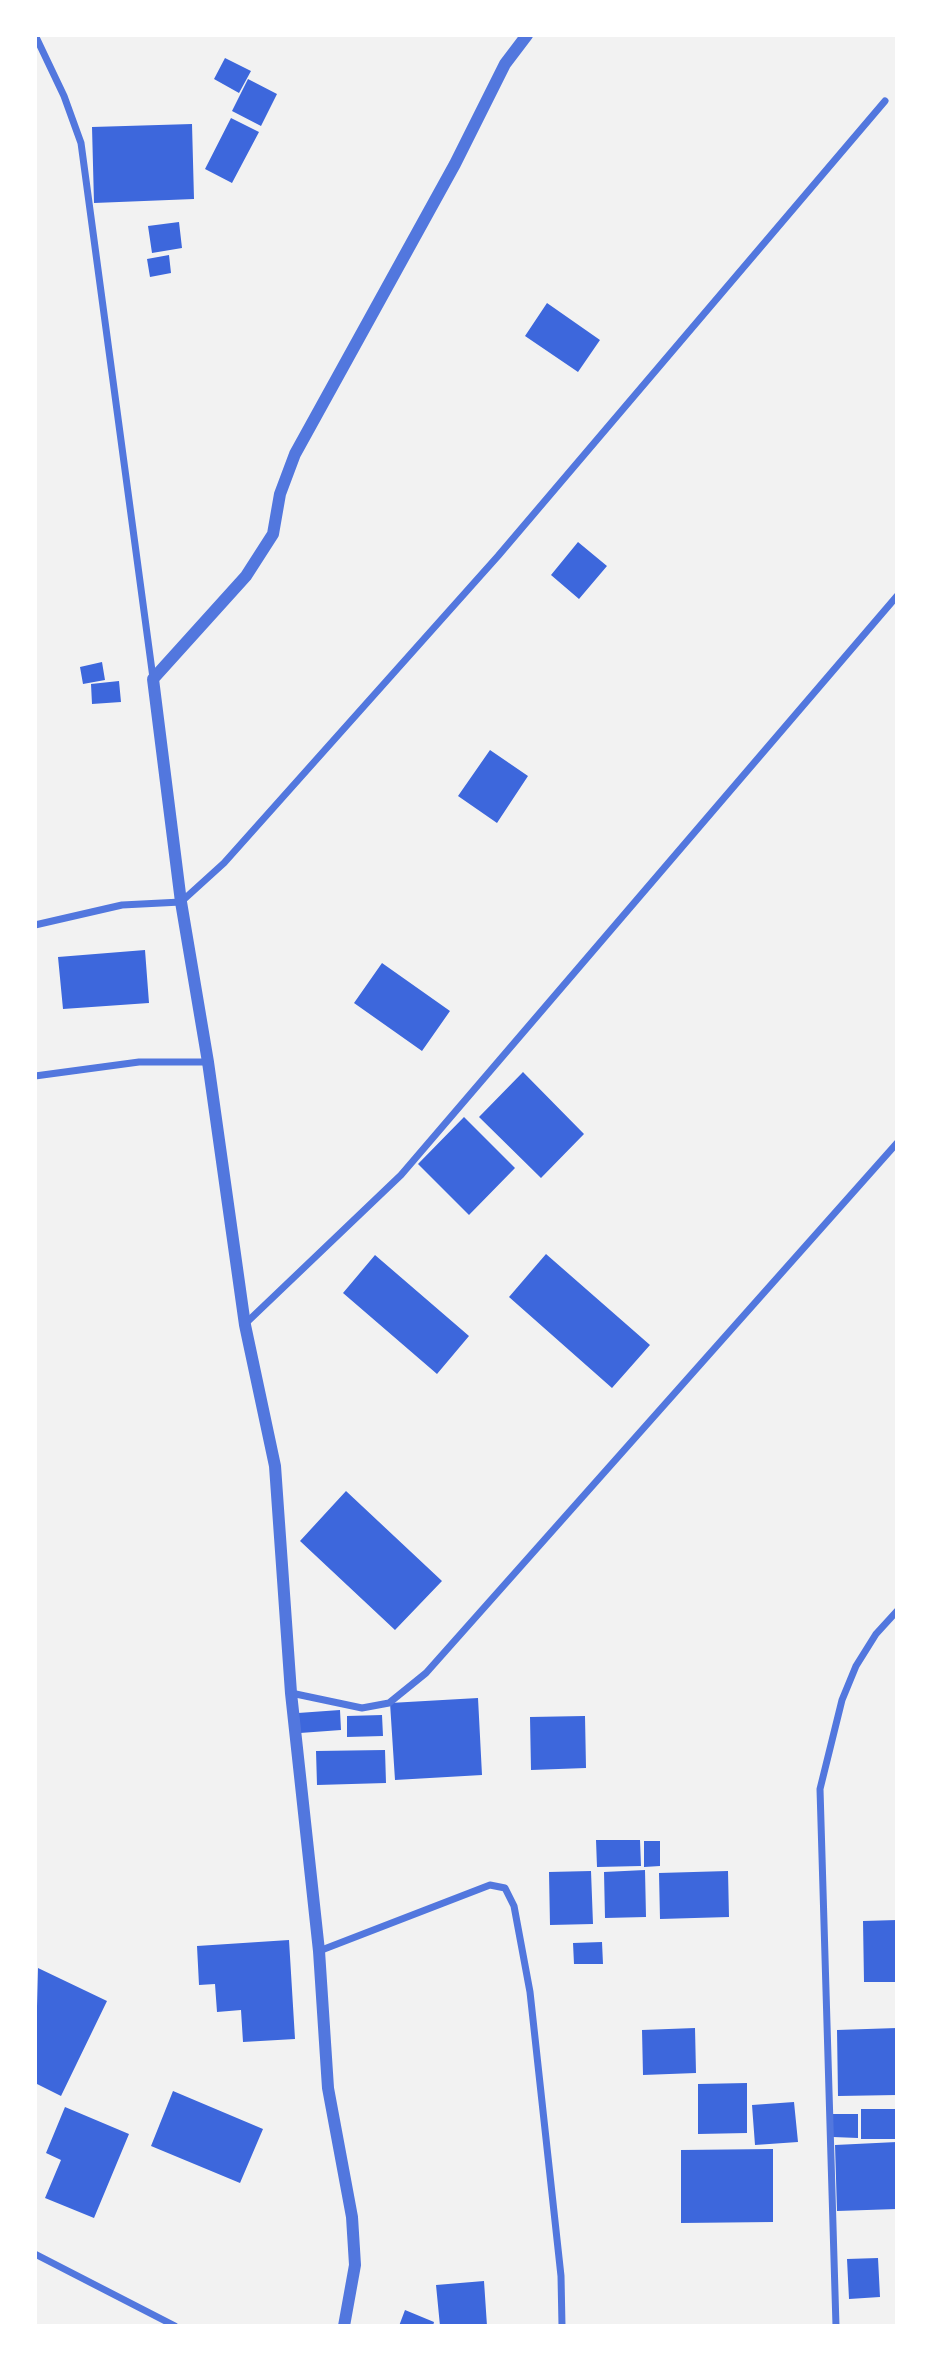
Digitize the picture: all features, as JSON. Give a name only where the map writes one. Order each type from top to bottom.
[{"type":"street","points":[[35,35],[64,96],[81,142],[181,902],[208,1062],[244,1325],[275,1466],[291,1693],[319,1951],[328,2088],[352,2217],[355,2264],[344,2326]]},
{"type":"street","points":[[153,679],[246,576],[273,534],[280,494],[295,454],[455,164],[505,64],[527,35]]},
{"type":"street","points":[[35,925],[122,905],[181,902],[261,826],[467,592],[885,101]]},
{"type":"street","points":[[244,1325],[401,1175],[897,596]]},
{"type":"street","points":[[35,1076],[139,1062],[208,1062]]},
{"type":"street","points":[[291,1693],[362,1709],[389,1703],[426,1673],[897,1143]]},
{"type":"street","points":[[836,2326],[820,1789],[842,1700],[856,1666],[876,1634],[897,1611]]},
{"type":"street","points":[[319,1951],[490,1885],[505,1888],[514,1906],[530,1992],[561,2276],[562,2326]]},
{"type":"street","points":[[35,2254],[175,2326]]},
{"type":"building","points":[[225,58],[251,71],[239,93],[214,79]]},
{"type":"building","points":[[248,79],[277,94],[261,126],[232,111]]},
{"type":"building","points":[[231,118],[259,132],[232,183],[205,169]]},
{"type":"building","points":[[192,124],[194,199],[94,203],[92,127]]},
{"type":"building","points":[[179,222],[182,248],[152,253],[148,226]]},
{"type":"building","points":[[169,255],[171,273],[150,277],[147,259]]},
{"type":"building","points":[[547,303],[600,340],[578,372],[525,336]]},
{"type":"building","points":[[578,542],[607,566],[579,599],[551,575]]},
{"type":"building","points":[[102,662],[105,680],[83,684],[80,667]]},
{"type":"building","points":[[119,681],[121,702],[92,704],[91,684]]},
{"type":"building","points":[[490,750],[528,776],[497,823],[458,796]]},
{"type":"building","points":[[145,950],[149,1003],[63,1009],[58,957]]},
{"type":"building","points":[[382,963],[450,1011],[422,1051],[354,1003]]},
{"type":"building","points":[[523,1072],[584,1134],[541,1178],[479,1117]]},
{"type":"building","points":[[464,1117],[515,1168],[469,1215],[418,1164]]},
{"type":"building","points":[[546,1254],[650,1345],[612,1388],[509,1297]]},
{"type":"building","points":[[375,1255],[469,1336],[437,1374],[343,1293]]},
{"type":"building","points":[[346,1491],[442,1581],[395,1630],[300,1541]]},
{"type":"building","points":[[478,1698],[482,1775],[395,1780],[390,1703]]},
{"type":"building","points":[[340,1710],[341,1730],[300,1733],[298,1713]]},
{"type":"building","points":[[382,1715],[383,1736],[347,1737],[347,1716]]},
{"type":"building","points":[[585,1716],[586,1768],[531,1770],[530,1717]]},
{"type":"building","points":[[385,1750],[386,1783],[317,1785],[316,1751]]},
{"type":"building","points":[[596,1840],[640,1840],[641,1866],[597,1867]]},
{"type":"building","points":[[644,1841],[660,1841],[660,1866],[644,1867]]},
{"type":"building","points":[[645,1870],[646,1917],[605,1918],[604,1872]]},
{"type":"building","points":[[591,1871],[593,1924],[550,1925],[549,1872]]},
{"type":"building","points":[[728,1871],[729,1917],[660,1919],[659,1873]]},
{"type":"building","points":[[897,1920],[897,1982],[864,1982],[863,1921]]},
{"type":"building","points":[[289,1940],[295,2039],[243,2042],[241,2010],[217,2012],[215,1984],[199,1985],[197,1946]]},
{"type":"building","points":[[602,1942],[603,1964],[574,1964],[573,1943]]},
{"type":"building","points":[[38,1968],[107,2001],[61,2096],[35,2083]]},
{"type":"building","points":[[695,2028],[696,2073],[643,2075],[642,2030]]},
{"type":"building","points":[[897,2028],[897,2095],[838,2096],[837,2030]]},
{"type":"building","points":[[747,2083],[747,2133],[698,2134],[698,2084]]},
{"type":"building","points":[[173,2091],[263,2129],[240,2183],[151,2146]]},
{"type":"building","points":[[794,2102],[798,2142],[755,2145],[752,2105]]},
{"type":"building","points":[[65,2107],[129,2134],[94,2218],[45,2198],[61,2160],[46,2153]]},
{"type":"building","points":[[861,2109],[897,2109],[897,2139],[861,2139]]},
{"type":"building","points":[[832,2114],[858,2114],[858,2138],[833,2137]]},
{"type":"building","points":[[897,2142],[897,2209],[837,2211],[835,2145]]},
{"type":"building","points":[[773,2149],[773,2222],[681,2223],[681,2150]]},
{"type":"building","points":[[878,2258],[880,2297],[849,2299],[847,2259]]},
{"type":"building","points":[[484,2281],[487,2326],[440,2326],[436,2285]]},
{"type":"building","points":[[405,2310],[434,2322],[433,2326],[399,2326]]}]
